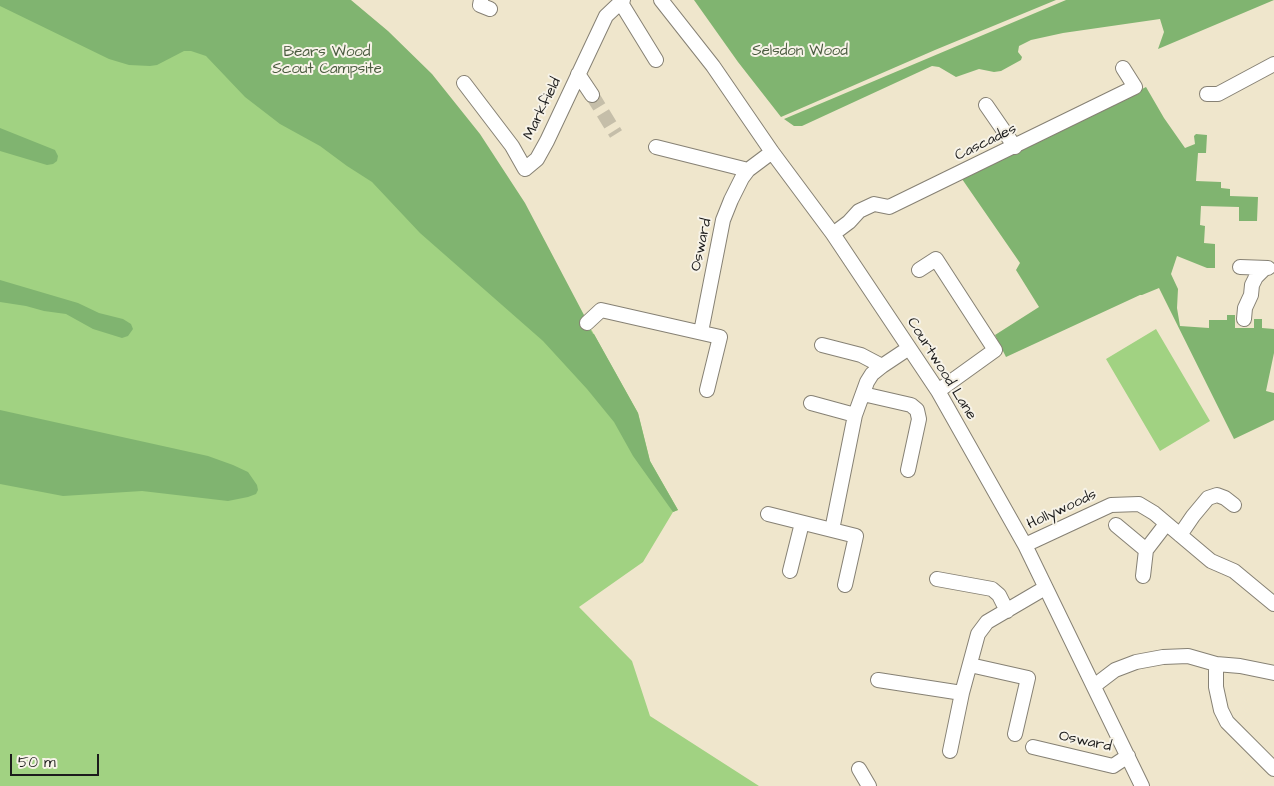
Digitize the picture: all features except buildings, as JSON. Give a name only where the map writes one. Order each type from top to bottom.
[{"type":"street","name":"Courtwood Lane","points":[[661,0],[713,66],[772,152],[833,234],[938,392],[1025,545],[1142,786]]},
{"type":"street","name":"Markfield","points":[[464,83],[512,146],[526,169],[537,159],[606,16],[622,1],[656,60]]},
{"type":"street","points":[[1208,94],[1218,94],[1274,64]]},
{"type":"street","name":"Cascades","points":[[833,234],[849,222],[858,211],[874,204],[889,207],[1016,147],[1135,87],[1123,68]]},
{"type":"street","name":"Markfield","points":[[578,74],[592,95]]},
{"type":"street","points":[[986,105],[1016,147]]},
{"type":"street","points":[[656,147],[748,170]]},
{"type":"street","name":"Osward","points":[[701,332],[723,220],[742,178],[748,170],[772,152]]},
{"type":"street","points":[[919,270],[936,259],[995,350],[938,392]]},
{"type":"street","points":[[1240,267],[1270,268]]},
{"type":"street","points":[[1244,319],[1245,308],[1256,277],[1270,268]]},
{"type":"street","points":[[586,323],[601,310],[720,337],[707,390]]},
{"type":"street","points":[[822,345],[861,355],[882,366]]},
{"type":"street","points":[[832,530],[855,415],[867,382],[872,374],[909,348]]},
{"type":"street","points":[[863,394],[911,405],[916,410],[920,420],[908,470]]},
{"type":"street","points":[[811,403],[855,415]]},
{"type":"street","points":[[1180,535],[1208,498],[1218,495],[1234,506]]},
{"type":"street","name":"Hollywoods","points":[[1025,545],[1111,506],[1139,504],[1154,513],[1212,561],[1234,571],[1274,604]]},
{"type":"street","points":[[768,514],[856,536],[845,585]]},
{"type":"street","points":[[790,572],[802,523]]},
{"type":"street","points":[[1143,576],[1146,550],[1166,524]]},
{"type":"street","points":[[1116,525],[1146,550]]},
{"type":"street","points":[[936,578],[992,589],[999,595],[1006,611]]},
{"type":"street","points":[[950,751],[962,694],[978,634],[987,622],[1045,588]]},
{"type":"street","points":[[1094,686],[1121,668],[1136,662],[1163,657],[1188,656],[1216,664],[1240,666],[1274,674]]},
{"type":"street","points":[[1216,664],[1216,687],[1221,710],[1226,722],[1274,769]]},
{"type":"street","points":[[970,665],[1028,678],[1016,734]]},
{"type":"street","points":[[878,680],[962,694]]},
{"type":"street","name":"Osward","points":[[1033,747],[1113,766],[1128,756]]},
{"type":"street","points":[[858,769],[869,786]]},
{"type":"green space","points":[[0,0],[176,34],[591,329],[638,413],[650,461],[678,510],[673,512],[643,562],[579,607],[632,661],[650,716],[759,786],[0,786]]},
{"type":"green space","name":"Bears Wood Scout Campsite","points":[[0,0],[351,0],[388,31],[432,74],[480,134],[525,203],[584,315],[583,318],[594,334],[638,413],[650,461],[678,510],[673,512],[633,456],[614,422],[543,341],[420,233],[372,182],[320,146],[280,124],[245,97],[206,56],[191,51],[184,51],[157,65],[129,65],[109,59],[0,6]]},
{"type":"green space","name":"Selsdon Wood","points":[[694,0],[1056,0],[781,117],[738,62]]},
{"type":"green space","points":[[1066,0],[1274,0],[1158,49],[1164,32],[1160,19],[1063,33],[1031,40],[1019,46],[1018,52],[1022,57],[1021,60],[1001,71],[994,72],[979,69],[956,77],[939,67],[932,66],[802,126],[794,126],[784,119]]},
{"type":"green space","points":[[1146,87],[1164,118],[1185,148],[1195,144],[1194,136],[1196,134],[1207,135],[1206,153],[1198,153],[1196,181],[1221,182],[1221,188],[1230,189],[1230,196],[1258,197],[1257,221],[1239,221],[1239,207],[1201,206],[1200,225],[1205,226],[1204,243],[1215,244],[1215,268],[1207,268],[1177,256],[1171,274],[1178,289],[1177,308],[1180,326],[1209,328],[1209,320],[1227,320],[1227,315],[1235,315],[1235,328],[1254,328],[1254,319],[1262,319],[1262,328],[1274,329],[1274,353],[1266,391],[1274,393],[1274,420],[1234,439],[1159,288],[1006,357],[995,335],[1039,307],[1016,270],[1020,263],[962,179]]},
{"type":"green space","points":[[0,128],[55,150],[58,156],[57,161],[47,165],[0,151]]},
{"type":"green space","points":[[0,280],[78,303],[99,313],[123,319],[131,324],[133,329],[128,336],[122,338],[93,329],[66,314],[0,302]]},
{"type":"green space","points":[[1156,329],[1210,421],[1160,451],[1106,359]]},
{"type":"green space","points":[[0,410],[208,456],[248,472],[257,485],[258,490],[256,494],[248,497],[228,501],[142,491],[63,496],[0,484]]},
{"type":"tunnel","points":[[592,95],[616,134]]}]
